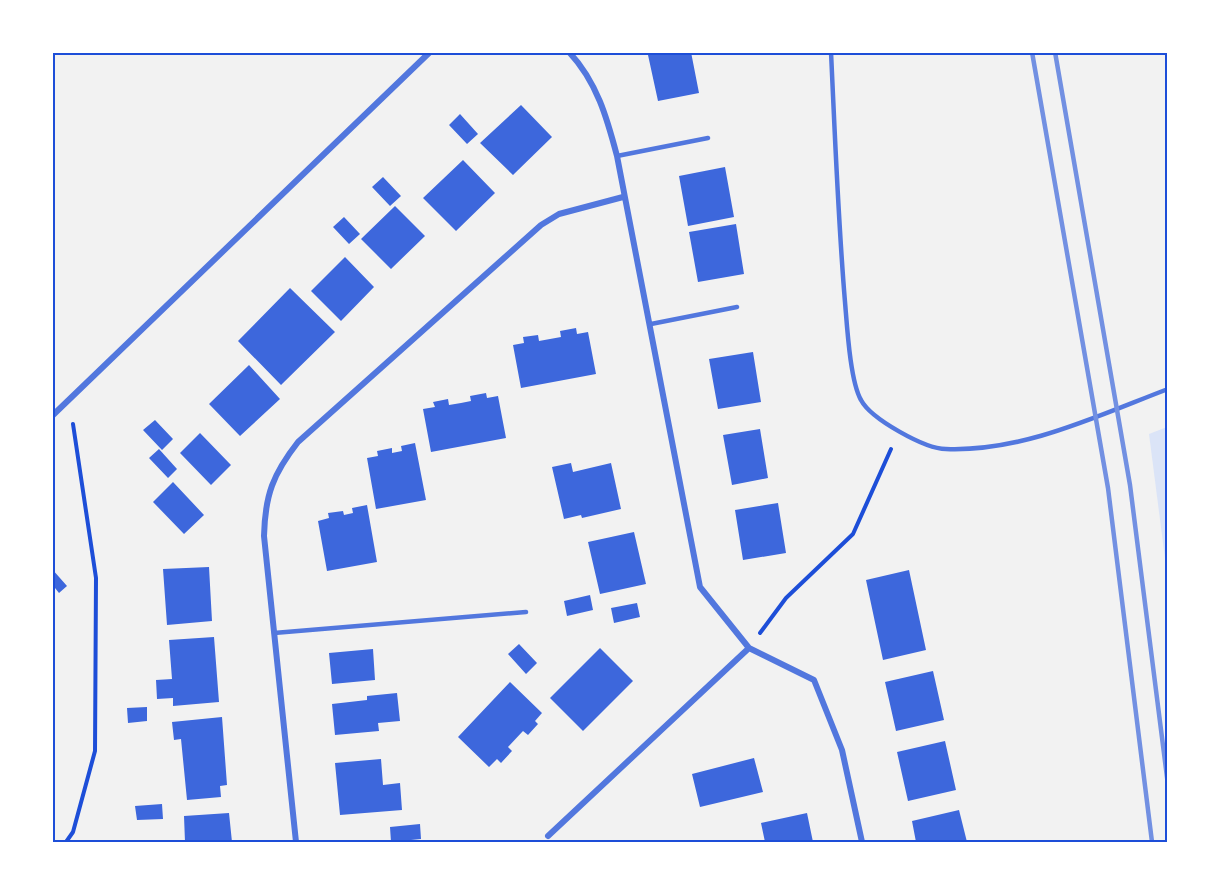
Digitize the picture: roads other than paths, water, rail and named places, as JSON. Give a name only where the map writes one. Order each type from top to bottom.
[{"type":"street","points":[[52,416],[430,52]]},
{"type":"street","points":[[569,52],[580,64],[603,105],[617,156],[623,197],[651,324],[700,587],[748,648],[814,680],[842,750],[862,843]]},
{"type":"street","points":[[296,843],[264,536],[264,512],[273,480],[281,464],[298,442],[541,225],[559,214],[623,197]]},
{"type":"street","points":[[548,836],[748,648]]},
{"type":"lane","points":[[831,52],[839,227],[848,346],[861,401],[898,433],[943,450],[995,447],[1047,434],[1167,388]]},
{"type":"lane","points":[[617,156],[708,138]]},
{"type":"lane","points":[[651,324],[737,307]]},
{"type":"lane","points":[[274,633],[526,612]]},
{"type":"lane","points":[[548,836],[553,843]]},
{"type":"railway","points":[[1032,52],[1108,488],[1152,842]]},
{"type":"railway","points":[[1055,52],[1130,485],[1168,785]]}]
